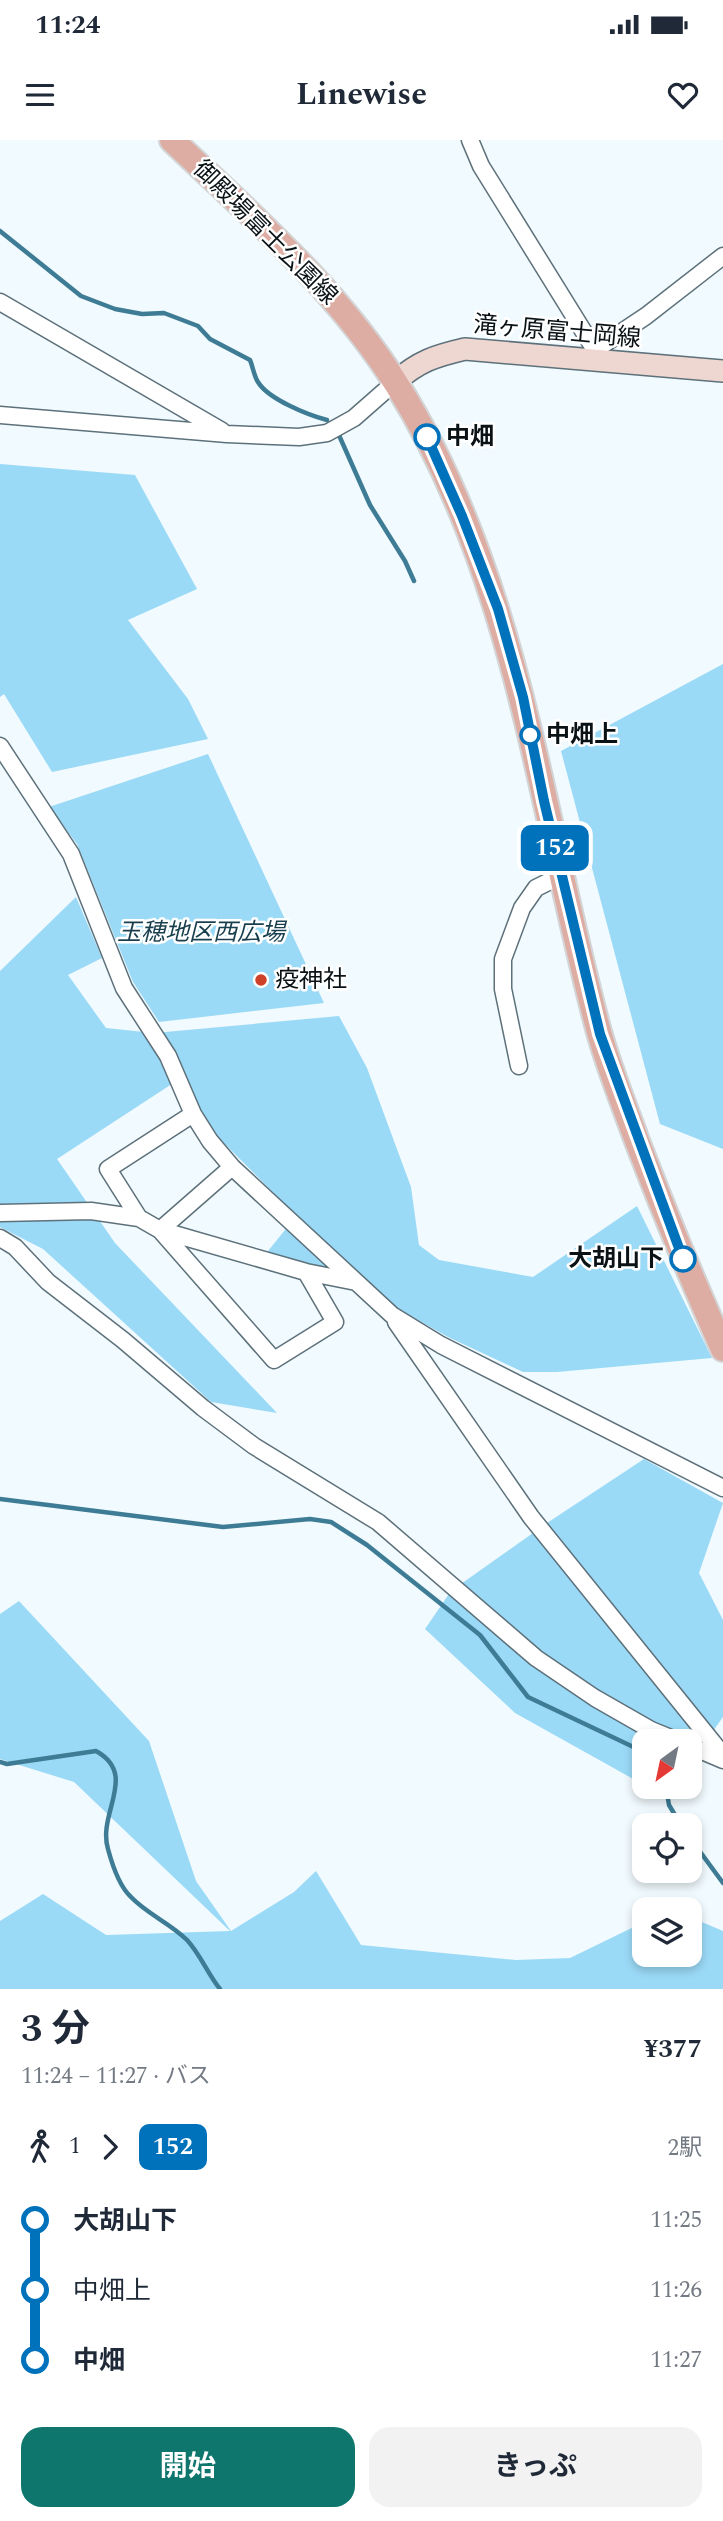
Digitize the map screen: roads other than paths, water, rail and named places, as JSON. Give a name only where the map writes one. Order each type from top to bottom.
[{"type":"main road","name":"御殿場富士公園線","points":[[172,140],[318,281],[395,382],[427,437],[462,516],[498,609],[523,697],[600,1034],[673,1234],[723,1349]]},
{"type":"main road","name":"滝ヶ原富士岡線","points":[[395,382],[429,358],[465,349],[595,356],[723,371]]},
{"type":"street","points":[[470,140],[481,166],[595,356],[723,256]]},
{"type":"street","points":[[0,302],[228,434]]},
{"type":"street","points":[[0,415],[228,434],[299,437],[327,433],[354,418],[395,382]]},
{"type":"street","points":[[0,746],[71,854],[124,988],[168,1056],[192,1114],[210,1141],[232,1167],[391,1315],[531,1517],[723,1757]]},
{"type":"street","points":[[519,1066],[503,989],[503,959],[522,908],[536,888],[562,875]]},
{"type":"street","points":[[139,1218],[108,1169],[192,1114]]},
{"type":"street","points":[[160,1230],[232,1167]]},
{"type":"street","points":[[0,1213],[91,1211],[139,1218],[160,1230],[306,1272],[356,1282]]},
{"type":"street","points":[[160,1230],[275,1360],[335,1322],[306,1272]]},
{"type":"street","points":[[0,1238],[15,1247],[48,1282],[203,1408],[254,1446],[378,1522],[536,1658],[594,1698],[649,1729]]},
{"type":"street","points":[[391,1315],[441,1345],[723,1488]]},
{"type":"street","points":[[702,1750],[723,1757]]},
{"type":"waterway","points":[[0,231],[81,296],[115,309],[142,314],[164,313],[198,326],[210,339],[250,360],[255,377],[270,394],[299,410],[327,420]]},
{"type":"waterway","points":[[338,433],[370,505],[405,561],[414,581]]},
{"type":"waterway","points":[[0,1499],[223,1527],[310,1519],[331,1522],[367,1545],[480,1635],[528,1697],[632,1746]]},
{"type":"waterway","points":[[0,1762],[7,1764],[96,1751],[108,1761],[114,1771],[116,1783],[106,1835],[108,1849],[120,1881],[137,1903],[187,1940],[220,1989]]},
{"type":"waterway","points":[[668,1799],[674,1813]]},
{"type":"waterway","points":[[702,1854],[723,1883]]},
{"type":"place","name":"中畑","points":[[427,437]]},
{"type":"place","name":"中畑上","points":[[530,735]]},
{"type":"place","name":"疫神社","points":[[261,980]]},
{"type":"place","name":"大胡山下","points":[[683,1259]]},
{"type":"park label","name":"玉穂地区西広場","points":[[201,933]]}]
